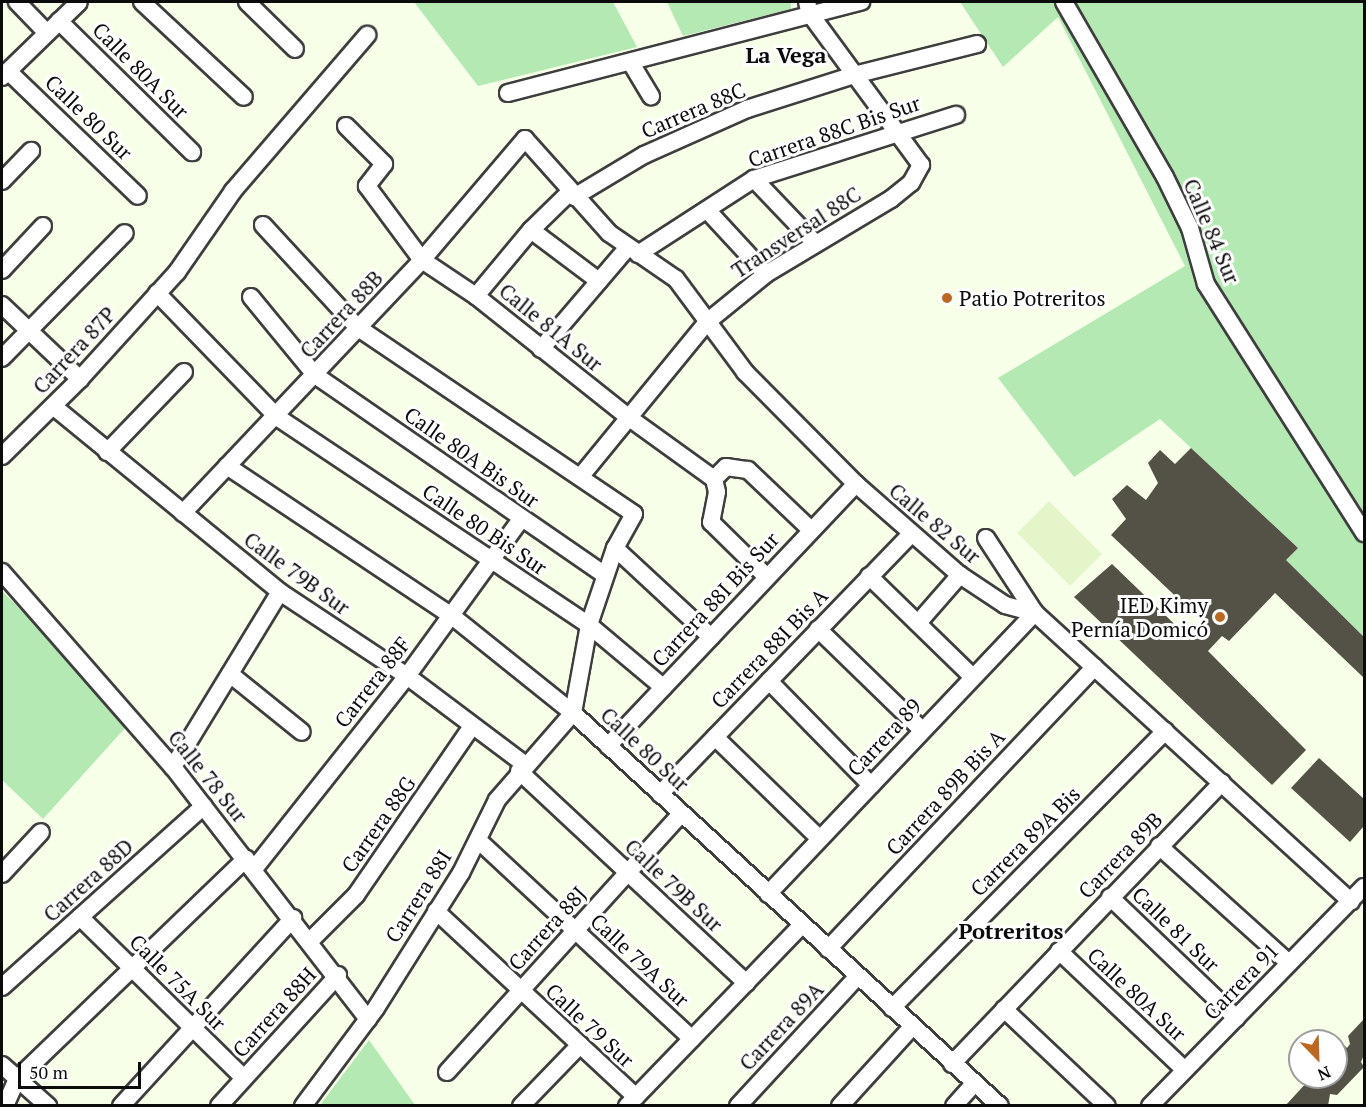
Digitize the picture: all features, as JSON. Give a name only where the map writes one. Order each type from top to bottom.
[{"type":"street","points":[[17,2],[47,33]]},
{"type":"street","points":[[5,74],[79,2]]},
{"type":"street","points":[[142,2],[244,98]]},
{"type":"street","points":[[247,2],[295,49]]},
{"type":"street","points":[[508,93],[631,63],[808,8],[861,2]]},
{"type":"street","name":"Calle 84 Sur","points":[[1064,2],[1165,177],[1190,228],[1206,284],[1365,533]]},
{"type":"street","points":[[808,8],[896,131]]},
{"type":"street","name":"Calle 80A Sur","points":[[59,21],[192,152]]},
{"type":"street","name":"Carrera 87P","points":[[2,456],[80,379],[177,272],[233,191],[367,35]]},
{"type":"street","name":"Carrera 88C","points":[[476,296],[531,230],[572,195],[644,155],[747,110],[854,75],[976,44]]},
{"type":"street","points":[[631,63],[651,96]]},
{"type":"street","name":"Calle 80 Sur","points":[[5,74],[138,196]]},
{"type":"street","name":"Carrera 88C Bis Sur","points":[[541,349],[599,281],[633,251],[707,210],[754,179],[896,131],[956,115]]},
{"type":"street","name":"Calle 81A Sur","points":[[346,126],[384,164],[367,186],[422,260],[476,296],[716,486]]},
{"type":"street","name":"Transversal 88C","points":[[581,476],[707,322],[766,274],[814,242],[891,199],[911,183],[921,165],[896,131]]},
{"type":"street","name":"Calle 82 Sur","points":[[525,139],[572,195],[633,251],[676,279],[745,372],[855,484],[960,575],[1005,606],[1035,613],[1351,902]]},
{"type":"street","name":"Carrera 88B","points":[[183,513],[277,417],[357,327],[422,260],[525,139]]},
{"type":"street","points":[[2,180],[31,151]]},
{"type":"street","points":[[754,179],[814,242]]},
{"type":"street","points":[[707,210],[766,274]]},
{"type":"street","points":[[263,225],[357,327],[581,476],[634,514],[615,548],[589,625],[573,713]]},
{"type":"street","points":[[2,270],[43,226]]},
{"type":"street","points":[[531,230],[599,281]]},
{"type":"street","points":[[2,358],[125,233]]},
{"type":"street","name":"Calle 80 Bis Sur","points":[[157,293],[277,417],[589,625],[663,687]]},
{"type":"street","name":"Calle 80A Bis Sur","points":[[251,297],[315,375],[605,575]]},
{"type":"street","points":[[2,305],[80,379]]},
{"type":"street","points":[[107,452],[184,372]]},
{"type":"street","name":"Calle 79B Sur","points":[[53,406],[280,592],[406,676],[522,767],[628,872],[746,983]]},
{"type":"street","name":"Calle 80 Sur","points":[[227,466],[452,616],[573,713],[857,977],[1000,1106]]},
{"type":"street","points":[[767,577],[714,528],[709,518],[716,486],[726,467],[734,466],[759,478],[812,530]]},
{"type":"street","name":"Carrera 88I Bis Sur","points":[[608,746],[855,484]]},
{"type":"street","name":"Carrera 88F","points":[[5,1106],[17,1079],[132,969],[250,864],[406,676],[521,519]]},
{"type":"street","name":"Carrera 88I Bis A","points":[[660,794],[911,534]]},
{"type":"street","points":[[986,538],[1035,613]]},
{"type":"street","points":[[615,548],[711,637]]},
{"type":"street","name":"Calle 78 Sur","points":[[2,572],[173,767],[311,940],[368,1019]]},
{"type":"street","points":[[918,623],[960,575]]},
{"type":"street","points":[[869,576],[972,676]]},
{"type":"street","points":[[173,767],[280,592]]},
{"type":"street","name":"Carrera 89","points":[[768,894],[972,676],[1035,613]]},
{"type":"street","points":[[818,629],[922,730]]},
{"type":"street","name":"Carrera 89B Bis A","points":[[828,949],[1095,667]]},
{"type":"street","points":[[230,674],[302,732]]},
{"type":"street","points":[[769,681],[871,785]]},
{"type":"street","name":"Carrera 88I","points":[[303,1106],[368,1019],[478,840],[497,800],[522,767],[573,713]]},
{"type":"street","name":"Carrera 88G","points":[[311,940],[356,895],[472,726]]},
{"type":"street","name":"Carrera 89A Bis","points":[[892,1008],[1165,731]]},
{"type":"street","points":[[716,737],[820,839]]},
{"type":"street","name":"Carrera 89B","points":[[952,1064],[1222,782]]},
{"type":"street","name":"Carrera 88D","points":[[2,987],[204,806]]},
{"type":"street","name":"Carrera 88J","points":[[447,1072],[681,813]]},
{"type":"street","points":[[2,874],[40,832]]},
{"type":"street","name":"Calle 79A Sur","points":[[478,840],[692,1039]]},
{"type":"street","points":[[1159,846],[1290,963]]},
{"type":"street","name":"Carrera 91","points":[[1155,1104],[1185,1070],[1365,887]]},
{"type":"street","name":"Calle 81 Sur","points":[[1110,897],[1236,1018]]},
{"type":"street","name":"Calle 79 Sur","points":[[436,911],[580,1045],[632,1101]]},
{"type":"street","name":"Calle 75A Sur","points":[[80,917],[244,1078]]},
{"type":"street","points":[[121,1106],[293,918]]},
{"type":"street","points":[[632,1101],[802,925]]},
{"type":"street","name":"Calle 80A Sur","points":[[1059,951],[1185,1070]]},
{"type":"street","name":"Carrera 88H","points":[[219,1106],[338,975]]},
{"type":"street","name":"Carrera 89A","points":[[738,1106],[857,977]]},
{"type":"street","points":[[1004,1009],[1107,1106]]},
{"type":"street","points":[[840,1106],[912,1027]]},
{"type":"street","points":[[521,1106],[580,1045]]},
{"type":"street","points":[[2,1065],[48,1106]]},
{"type":"street","points":[[954,1106],[974,1084]]},
{"type":"green space","points":[[414,2],[613,2],[637,47],[478,86]]},
{"type":"green space","points":[[667,2],[791,2],[791,9],[683,36]]},
{"type":"green space","points":[[960,2],[1364,2],[1364,637],[1286,560],[1298,548],[1160,419],[1074,477],[998,378],[1185,266],[1058,17],[1003,67]]},
{"type":"green space","points":[[1049,501],[1102,554],[1070,586],[1017,533]]},
{"type":"green space","points":[[2,591],[46,635],[125,728],[43,819],[2,780]]},
{"type":"green space","points":[[369,1040],[415,1105],[320,1105]]},
{"type":"building","points":[[1191,448],[1298,548],[1286,560],[1364,637],[1364,678],[1275,593],[1229,641],[1222,636],[1208,651],[1306,750],[1272,785],[1074,597],[1112,564],[1191,640],[1208,627],[1111,535],[1126,519],[1112,499],[1127,485],[1146,500],[1158,483],[1148,463],[1160,450],[1175,464]]},
{"type":"building","points":[[1319,758],[1364,799],[1364,826],[1350,842],[1291,788]]},
{"type":"building","points":[[1364,1019],[1364,1055],[1361,1062],[1364,1067],[1348,1084],[1348,1047],[1350,1044],[1348,1036]]},
{"type":"building","points":[[1301,1089],[1343,1089],[1337,1095],[1330,1094],[1328,1106],[1285,1106]]},
{"type":"place","name":"Patio Potreritos","points":[[947,298]]},
{"type":"place","name":"IED Kimy Pernía Domicó","points":[[1220,617]]},
{"type":"district","name":"La Vega","points":[[786,55]]},
{"type":"district","name":"Potreritos","points":[[1011,931]]}]
